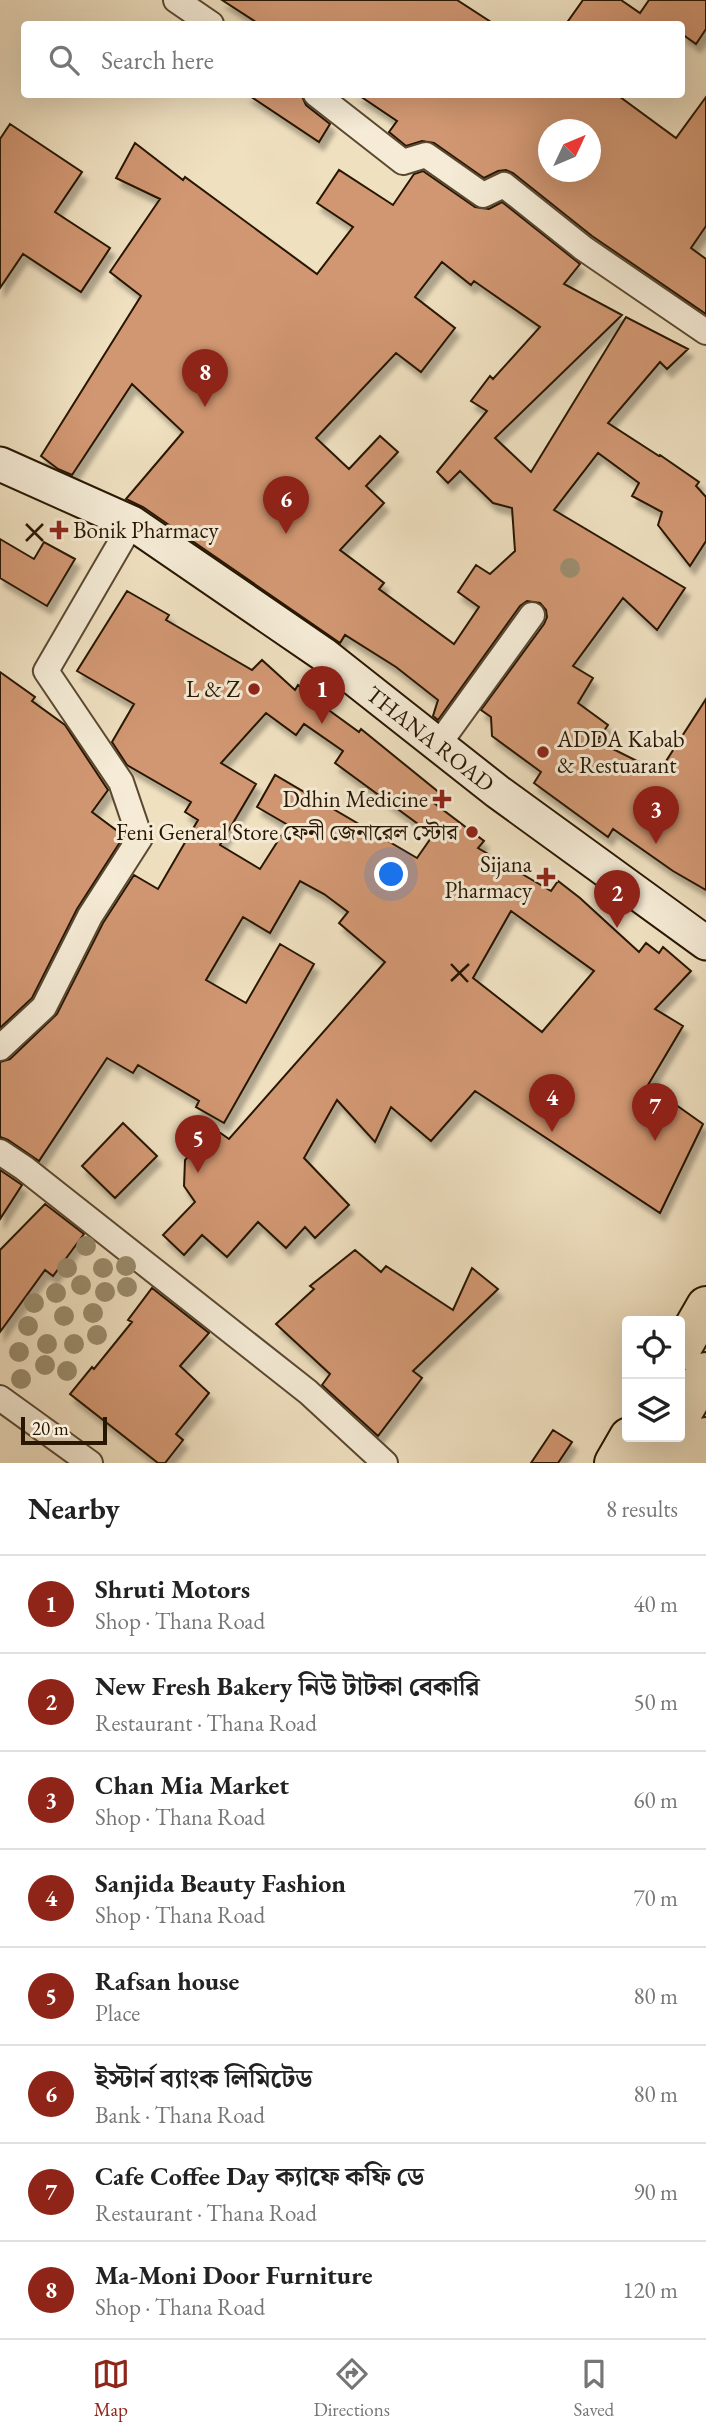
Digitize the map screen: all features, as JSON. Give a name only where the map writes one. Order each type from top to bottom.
[{"type":"highway","points":[[685,1342],[706,1306]]},
{"type":"highway","points":[[685,1408],[706,1372]]},
{"type":"highway","points":[[691,1463],[706,1437]]},
{"type":"highway","points":[[614,1463],[626,1442]]},
{"type":"highway","points":[[653,1463],[665,1442]]},
{"type":"street","points":[[176,0],[207,21]]},
{"type":"street","points":[[321,98],[402,162],[426,155],[484,195],[504,185],[583,248],[706,332]]},
{"type":"street","name":"THANA ROAD","points":[[0,464],[132,523],[323,654],[498,792],[706,943]]},
{"type":"street","points":[[0,1048],[44,1007],[90,915],[140,838],[121,782],[46,671],[132,523]]},
{"type":"street","points":[[438,745],[532,615]]},
{"type":"street","points":[[0,1152],[309,1392],[385,1463]]},
{"type":"street","points":[[0,1398],[90,1463]]},
{"type":"building","points":[[222,0],[457,0],[489,21],[254,21]]},
{"type":"building","points":[[583,0],[621,0],[640,13],[649,0],[706,0],[706,29],[696,44],[685,36],[685,21],[568,21]]},
{"type":"building","points":[[706,97],[706,226],[691,248],[706,259],[706,314],[592,236],[513,173],[498,171],[484,178],[434,143],[422,141],[406,146],[389,132],[397,121],[363,98],[621,98],[676,138]]},
{"type":"building","points":[[253,98],[303,98],[306,105],[330,124],[319,142]]},
{"type":"building","points":[[10,124],[82,172],[55,212],[110,248],[81,292],[23,254],[0,288],[0,139]]},
{"type":"building","points":[[135,143],[317,274],[353,227],[317,203],[339,170],[393,205],[414,174],[423,171],[475,207],[489,209],[502,202],[580,264],[564,284],[622,315],[495,438],[531,472],[626,317],[688,349],[667,369],[660,362],[608,423],[699,482],[696,486],[706,497],[706,541],[690,566],[658,525],[662,512],[632,496],[639,483],[598,453],[554,510],[685,588],[657,630],[623,598],[573,666],[593,678],[578,703],[608,725],[597,741],[659,772],[706,699],[706,890],[673,871],[613,829],[608,837],[534,783],[541,772],[492,736],[491,717],[481,710],[544,624],[546,610],[540,603],[527,601],[520,606],[438,720],[433,716],[438,700],[396,667],[345,635],[340,643],[143,507],[126,499],[183,432],[132,384],[72,475],[58,469],[41,456],[141,296],[110,272],[160,199],[116,178]],"holes":[[[442,262],[471,285],[474,281],[540,327],[493,379],[490,376],[471,401],[487,411],[437,472],[448,483],[460,471],[493,503],[512,508],[515,551],[490,574],[476,565],[458,592],[479,607],[454,644],[379,589],[384,583],[340,550],[384,503],[366,486],[398,452],[380,436],[349,469],[316,438],[396,353],[421,372],[455,328],[415,297]]]},
{"type":"building","points":[[0,539],[34,559],[44,542],[75,559],[47,606],[0,578]]},
{"type":"building","points":[[127,591],[169,615],[166,620],[252,670],[262,660],[295,690],[298,685],[359,732],[361,729],[441,794],[434,803],[484,841],[478,848],[551,891],[558,881],[639,952],[646,943],[659,953],[663,947],[691,971],[655,1009],[683,1026],[648,1085],[703,1124],[660,1213],[475,1091],[431,1141],[391,1107],[375,1142],[337,1100],[304,1158],[349,1205],[315,1238],[305,1227],[286,1248],[258,1222],[227,1257],[202,1235],[184,1255],[163,1235],[195,1202],[184,1186],[185,1160],[212,1127],[229,1139],[385,962],[339,923],[348,912],[324,894],[300,881],[270,933],[243,917],[206,980],[246,1003],[280,944],[314,964],[224,1123],[196,1107],[199,1101],[138,1065],[133,1073],[107,1058],[39,1161],[0,1137],[0,1062],[10,1059],[57,1014],[103,923],[134,875],[158,889],[198,820],[185,812],[191,802],[127,765],[112,742],[134,704],[77,671]],"holes":[[[266,713],[296,735],[304,724],[343,751],[335,763],[433,835],[417,858],[275,775],[257,807],[288,825],[260,869],[220,845],[256,784],[221,763]],[[511,911],[594,971],[542,1032],[473,978]]]},
{"type":"building","points":[[0,672],[35,697],[32,701],[65,725],[108,790],[92,812],[124,836],[77,909],[32,998],[0,1028]]},
{"type":"building","points":[[123,1123],[157,1156],[115,1198],[82,1166]]},
{"type":"building","points":[[0,1170],[22,1185],[0,1219]]},
{"type":"building","points":[[45,1204],[84,1234],[53,1276],[45,1270],[0,1332],[0,1250]]},
{"type":"building","points":[[355,1250],[381,1272],[386,1266],[453,1310],[472,1268],[498,1289],[413,1371],[422,1378],[378,1436],[322,1385],[330,1374],[276,1324],[314,1289],[310,1286]]},
{"type":"building","points":[[152,1288],[209,1333],[180,1366],[209,1393],[176,1434],[183,1440],[165,1463],[158,1463],[70,1394],[132,1322],[128,1320]]},
{"type":"building","points":[[553,1430],[572,1442],[558,1463],[531,1463]]},
{"type":"place","name":"Ma-Moni Door Furniture","points":[[205,407]]},
{"type":"place","name":"Bonik Pharmacy","points":[[59,530]]},
{"type":"place","name":"ইস্টার্ন ব্যাংক লিমিটেড","points":[[286,534]]},
{"type":"place","name":"L & Z","points":[[254,689]]},
{"type":"place","name":"Shruti Motors","points":[[322,724]]},
{"type":"place","name":"ADDA Kabab & Restuarant","points":[[543,752]]},
{"type":"place","name":"Ddhin Medicine","points":[[442,799]]},
{"type":"place","name":"Feni General Store ফেনী জেনারেল স্টোর","points":[[472,832]]},
{"type":"place","name":"Chan Mia Market","points":[[656,844]]},
{"type":"place","name":"Sijana Pharmacy","points":[[546,877]]},
{"type":"place","name":"New Fresh Bakery নিউ টাটকা বেকারি","points":[[617,928]]},
{"type":"place","name":"Sanjida Beauty Fashion","points":[[552,1132]]},
{"type":"place","name":"Cafe Coffee Day ক্যাফে কফি ডে","points":[[655,1141]]},
{"type":"place","name":"Rafsan house","points":[[198,1173]]}]
